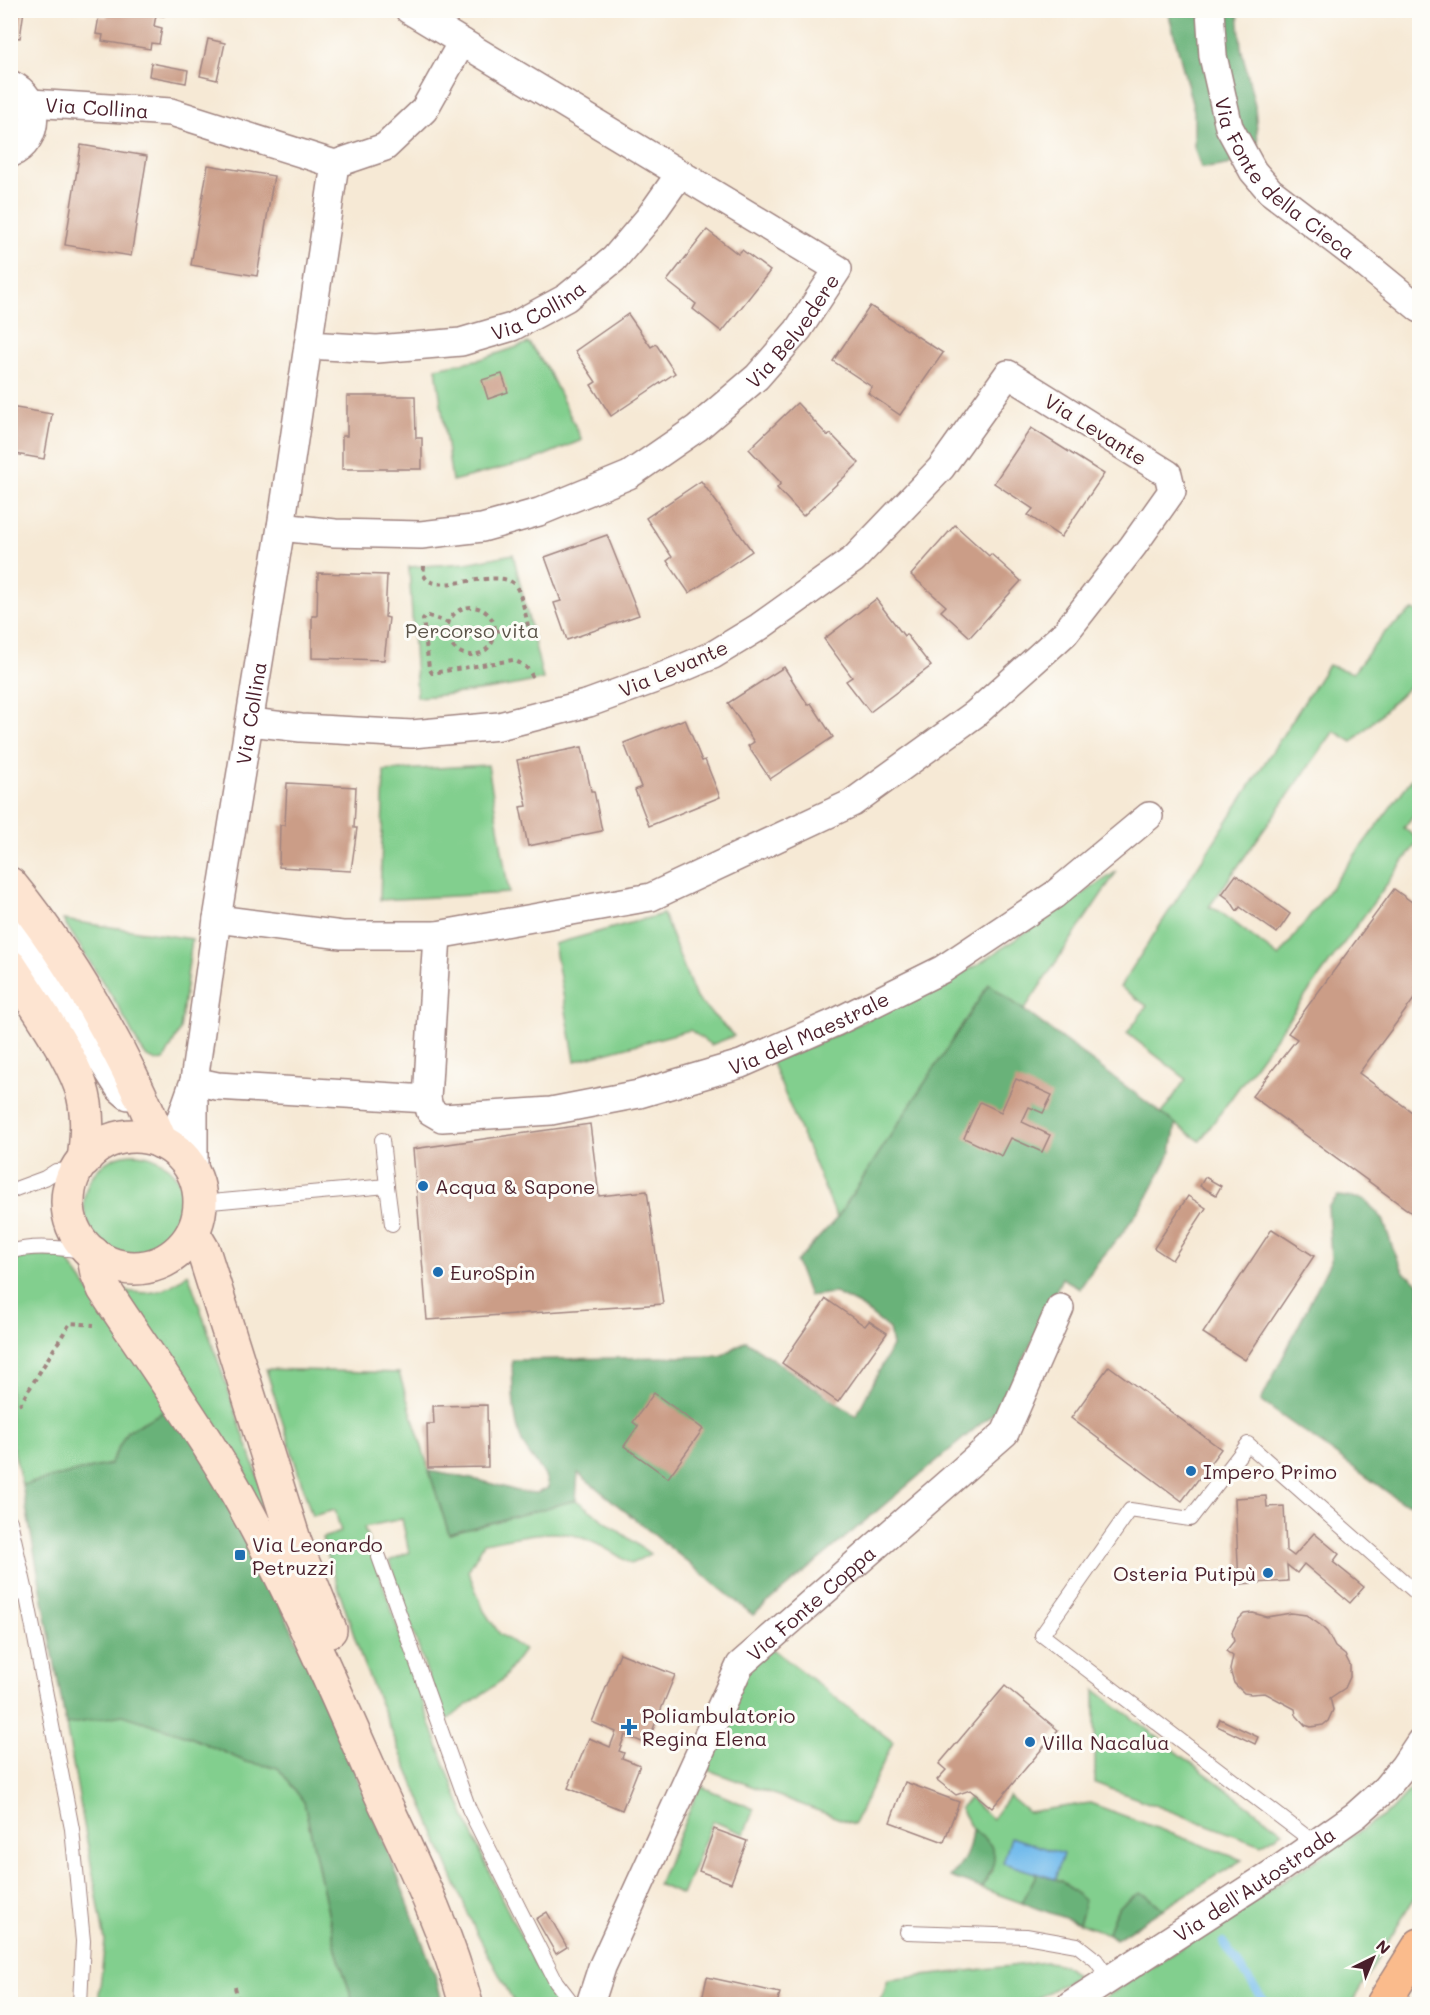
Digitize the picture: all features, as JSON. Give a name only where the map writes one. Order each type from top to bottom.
[{"type":"highway","points":[[1383,2004],[1419,1945]]},
{"type":"main road","points":[[10,884],[42,926],[78,980],[144,1101],[164,1144]]},
{"type":"main road","points":[[10,966],[54,1036],[81,1088],[87,1122],[80,1166]]},
{"type":"main road","points":[[196,1203],[181,1249],[165,1261],[146,1268],[125,1268],[106,1262],[91,1252],[78,1237],[71,1221],[70,1186],[80,1166],[90,1154],[105,1143],[121,1138],[137,1137],[164,1144],[183,1158],[196,1203],[209,1269],[272,1473],[310,1584],[386,1760],[462,1920],[487,2004]]},
{"type":"main road","points":[[91,1252],[100,1281],[230,1480],[272,1559],[308,1633],[447,1940],[465,2004]]},
{"type":"street","name":"Via Belvedere","points":[[281,527],[335,533],[421,535],[482,528],[539,512],[629,475],[697,428],[757,377],[798,330],[838,269],[409,10]]},
{"type":"street","name":"Via Fonte della Cieca","points":[[1210,10],[1213,56],[1229,127],[1252,171],[1270,191],[1354,255],[1419,309]]},
{"type":"street","points":[[335,164],[385,147],[392,141],[424,110],[462,42]]},
{"type":"street","points":[[10,84],[24,93],[31,103],[34,114],[34,126],[30,137],[23,146],[10,154]]},
{"type":"street","name":"Via Collina","points":[[31,103],[171,112],[335,164],[281,527],[192,1087],[196,1203]]},
{"type":"street","name":"Via Collina","points":[[309,345],[377,348],[461,342],[512,327],[566,298],[614,259],[648,219],[679,175]]},
{"type":"street","name":"Via Levante","points":[[218,919],[342,935],[438,935],[651,897],[852,803],[975,714],[1065,633],[1133,546],[1172,490],[1168,474],[1008,374],[941,468],[854,559],[759,627],[713,655],[589,703],[499,726],[412,734],[301,728],[250,722]]},
{"type":"street","name":"Via del Maestrale","points":[[427,1099],[430,1111],[442,1118],[552,1111],[639,1094],[741,1064],[836,1022],[943,969],[1054,895],[1149,816]]},
{"type":"street","points":[[10,919],[48,971],[122,1087],[144,1101],[168,1103],[179,1100],[192,1087],[218,1086],[427,1099],[438,935]]},
{"type":"street","name":"Via Collina","points":[[164,1144],[177,1129],[192,1087]]},
{"type":"street","name":"Via Fonte Coppa","points":[[590,2004],[602,1967],[740,1665],[1005,1433],[1060,1308]]},
{"type":"street","name":"Via dell'Autostrada","points":[[1071,2004],[1316,1844],[1372,1803],[1404,1766],[1419,1742]]},
{"type":"lane","points":[[382,1140],[392,1224]]},
{"type":"lane","points":[[10,1191],[45,1178],[56,1171],[80,1166]]},
{"type":"lane","points":[[196,1203],[387,1186]]},
{"type":"lane","points":[[10,1252],[36,1248],[91,1252]]},
{"type":"lane","points":[[1316,1844],[1042,1635],[1130,1510],[1190,1519],[1248,1444],[1419,1596]]},
{"type":"lane","points":[[10,1521],[72,1829],[83,1941],[80,2004]]},
{"type":"lane","points":[[379,1557],[469,1809],[556,1982],[573,2004]]},
{"type":"lane","points":[[10,1595],[26,1592]]},
{"type":"lane","points":[[907,1932],[1026,1936],[1077,1945],[1096,1960],[1110,1980]]},
{"type":"path","points":[[424,566],[424,575],[429,582],[439,584],[493,578],[512,581],[517,588],[530,635],[528,637],[495,630]]},
{"type":"path","points":[[475,607],[491,618],[495,630],[494,638],[485,650],[478,653],[464,653],[457,650],[448,638],[448,623],[461,609],[475,607]]},
{"type":"path","points":[[448,623],[426,615],[423,619],[429,668],[432,673],[513,660],[524,665],[531,672],[534,681]]},
{"type":"path","points":[[10,1406],[20,1404],[70,1323],[129,1328]]},
{"type":"path","points":[[235,1988],[239,2004]]},
{"type":"green space","points":[[1168,11],[1238,11],[1241,47],[1255,106],[1258,144],[1232,163],[1201,168],[1194,147],[1194,111]]},
{"type":"green space","points":[[529,343],[548,370],[582,440],[531,461],[452,481],[436,368],[481,359]]},
{"type":"green space","name":"Percorso vita","points":[[513,554],[543,679],[481,691],[417,697],[409,567],[466,563]]},
{"type":"green space","points":[[1413,610],[1419,613],[1419,677],[1352,742],[1334,731],[1209,907],[1219,911],[1279,957],[1419,769],[1419,807],[1404,828],[1419,840],[1200,1141],[1161,1114],[1186,1079],[1127,1033],[1147,1006],[1120,987],[1328,665],[1353,673],[1384,633]]},
{"type":"green space","points":[[488,765],[509,893],[380,900],[384,771]]},
{"type":"green space","points":[[1117,871],[1024,1010],[989,984],[837,1218],[771,1061],[819,1043],[974,967]]},
{"type":"green space","points":[[663,914],[696,998],[734,1036],[711,1045],[690,1030],[575,1061],[554,944]]},
{"type":"green space","points":[[63,920],[192,939],[180,1030],[164,1060],[157,1061],[147,1057],[139,1046],[118,1006]]},
{"type":"green space","points":[[989,984],[1176,1124],[1171,1152],[1147,1198],[1121,1235],[1080,1288],[1062,1278],[1002,1406],[753,1615],[578,1473],[576,1500],[449,1534],[429,1471],[482,1481],[521,1492],[537,1493],[548,1488],[545,1476],[526,1450],[519,1435],[514,1403],[512,1360],[721,1356],[746,1341],[856,1416],[892,1346],[889,1329],[859,1305],[835,1293],[809,1296],[796,1262],[837,1218]]},
{"type":"green space","points":[[134,1154],[153,1158],[170,1168],[180,1185],[184,1204],[180,1223],[170,1240],[153,1250],[134,1254],[115,1250],[98,1240],[88,1223],[84,1204],[88,1185],[98,1168],[115,1158]]},
{"type":"green space","points":[[1338,1196],[1364,1199],[1383,1219],[1404,1273],[1419,1283],[1419,1506],[1400,1501],[1261,1401],[1331,1260],[1328,1207]]},
{"type":"green space","points":[[65,1257],[172,1407],[127,1431],[110,1464],[22,1485],[10,1435],[10,1264],[19,1258]]},
{"type":"green space","points":[[188,1273],[292,1576],[115,1290],[154,1292],[179,1281]]},
{"type":"green space","points":[[266,1369],[399,1373],[449,1534],[576,1500],[650,1554],[631,1564],[584,1538],[554,1533],[484,1543],[468,1571],[484,1611],[499,1633],[524,1650],[502,1680],[444,1722],[389,1561],[409,1552],[402,1519],[364,1527],[430,1723],[466,1819],[527,1948],[545,1983],[560,2004],[515,2004],[475,1930],[363,1663],[322,1538],[341,1532],[335,1510],[312,1516]]},
{"type":"green space","points":[[172,1407],[208,1461],[308,1662],[385,1843],[435,1975],[443,2004],[354,2004],[337,1953],[304,1802],[278,1768],[246,1762],[190,1737],[123,1715],[66,1725],[22,1485],[110,1464],[127,1431]]},
{"type":"green space","points":[[770,1647],[893,1742],[854,1824],[703,1768],[743,1668]]},
{"type":"green space","points":[[1095,1690],[1283,1832],[1261,1845],[1095,1783]]},
{"type":"green space","points":[[123,1714],[190,1737],[246,1762],[278,1767],[304,1802],[337,1953],[354,2004],[98,2004],[105,1941],[66,1725]]},
{"type":"green space","points":[[1419,1784],[1419,1890],[1351,2004],[1095,2004],[1391,1811],[1413,1787]]},
{"type":"green space","points":[[700,1786],[754,1809],[744,1834],[713,1821],[682,1895],[658,1884]]},
{"type":"green space","points":[[1009,1796],[1028,1812],[1090,1803],[1242,1860],[1163,1909],[1148,1896],[1131,1897],[1116,1913],[1108,1934],[1079,1923],[1083,1911],[1079,1902],[1071,1889],[1054,1879],[1037,1873],[1022,1903],[981,1888],[993,1870],[991,1846],[972,1829],[960,1809],[969,1798],[992,1819]]},
{"type":"green space","points":[[972,1829],[988,1842],[994,1857],[990,1873],[981,1888],[950,1877],[966,1855]]},
{"type":"green space","points":[[1037,1873],[1061,1881],[1084,1900],[1079,1923],[1022,1903]]},
{"type":"green space","points":[[1140,1893],[1148,1896],[1163,1909],[1116,1939],[1108,1934],[1118,1909],[1127,1900]]},
{"type":"green space","points":[[1045,1962],[1062,1965],[1077,1976],[1027,2004],[880,2004],[888,1980]]},
{"type":"water","points":[[1011,1837],[1063,1854],[1055,1879],[1003,1863]]},
{"type":"building","points":[[10,10],[24,10],[20,38],[10,37]]},
{"type":"building","points":[[108,10],[165,10],[164,16],[156,15],[154,26],[162,28],[159,44],[151,43],[150,49],[102,41],[103,35],[96,34],[99,16],[107,17]]},
{"type":"building","points":[[208,39],[225,43],[217,80],[200,76]]},
{"type":"building","points":[[151,63],[188,70],[186,83],[149,76]]},
{"type":"building","points":[[81,145],[147,156],[131,256],[65,245]]},
{"type":"building","points":[[208,165],[274,176],[257,276],[191,265]]},
{"type":"building","points":[[707,230],[738,254],[742,250],[770,271],[722,332],[693,309],[696,304],[667,281]]},
{"type":"building","points":[[870,306],[943,353],[900,415],[868,393],[872,387],[833,361]]},
{"type":"building","points":[[628,314],[651,347],[656,344],[675,373],[611,416],[591,385],[596,382],[575,351]]},
{"type":"building","points":[[502,374],[508,392],[488,399],[482,380]]},
{"type":"building","points":[[347,396],[415,396],[416,438],[422,438],[422,469],[342,469],[342,436],[347,436]]},
{"type":"building","points":[[797,403],[828,436],[831,434],[859,463],[803,516],[777,488],[781,483],[749,449]]},
{"type":"building","points":[[10,407],[52,414],[44,459],[10,453]]},
{"type":"building","points":[[1031,428],[1104,474],[1061,537],[1028,515],[1033,509],[994,483]]},
{"type":"building","points":[[701,481],[752,551],[689,593],[667,561],[672,557],[646,518]]},
{"type":"building","points":[[955,525],[1021,581],[970,637],[941,611],[946,606],[911,575]]},
{"type":"building","points":[[607,535],[639,615],[567,640],[554,603],[561,601],[545,557]]},
{"type":"building","points":[[318,573],[387,575],[385,617],[389,618],[384,660],[312,658],[312,616],[317,616]]},
{"type":"building","points":[[876,599],[904,636],[906,634],[931,666],[870,712],[846,681],[852,677],[824,639]]},
{"type":"building","points":[[784,667],[808,705],[811,703],[833,737],[770,779],[748,746],[754,742],[728,703]]},
{"type":"building","points":[[685,719],[720,797],[649,826],[635,790],[641,787],[624,743]]},
{"type":"building","points":[[582,747],[602,831],[528,846],[520,807],[527,806],[517,760]]},
{"type":"building","points":[[287,783],[356,787],[354,828],[357,828],[351,871],[279,867],[280,825],[285,825]]},
{"type":"building","points":[[1236,875],[1290,914],[1277,933],[1240,907],[1237,911],[1230,900],[1222,894]]},
{"type":"building","points":[[1394,889],[1420,908],[1420,991],[1359,1073],[1420,1118],[1420,1219],[1252,1096],[1297,1039],[1288,1033]]},
{"type":"building","points":[[1016,1079],[1052,1095],[1043,1113],[1029,1107],[1022,1122],[1050,1135],[1042,1152],[1011,1138],[1002,1156],[964,1138],[980,1102],[1001,1112]]},
{"type":"building","points":[[590,1124],[599,1196],[647,1191],[663,1304],[427,1320],[413,1149]]},
{"type":"building","points":[[1205,1177],[1221,1186],[1216,1195],[1200,1186]]},
{"type":"building","points":[[1188,1196],[1206,1208],[1172,1260],[1154,1248]]},
{"type":"building","points":[[1272,1229],[1314,1256],[1245,1360],[1203,1333]]},
{"type":"building","points":[[826,1299],[865,1326],[869,1321],[887,1333],[838,1402],[782,1363]]},
{"type":"building","points":[[1109,1366],[1221,1449],[1182,1501],[1071,1418]]},
{"type":"building","points":[[654,1393],[703,1429],[668,1478],[624,1446],[638,1426],[633,1422]]},
{"type":"building","points":[[487,1405],[488,1467],[428,1468],[427,1424],[434,1424],[433,1406]]},
{"type":"building","points":[[1266,1496],[1267,1507],[1284,1506],[1286,1550],[1294,1556],[1314,1533],[1339,1554],[1333,1562],[1364,1587],[1350,1603],[1304,1564],[1297,1573],[1287,1565],[1288,1581],[1239,1584],[1235,1498]]},
{"type":"building","points":[[1253,1613],[1267,1617],[1291,1613],[1306,1615],[1327,1632],[1335,1647],[1345,1655],[1350,1665],[1350,1677],[1345,1688],[1330,1698],[1333,1710],[1328,1721],[1323,1725],[1311,1727],[1305,1725],[1296,1715],[1295,1709],[1265,1693],[1244,1693],[1234,1683],[1230,1670],[1233,1656],[1226,1651],[1234,1641],[1232,1632],[1238,1620],[1244,1614]]},
{"type":"building","name":"Poliambulatorio Regina Elena","points":[[620,1653],[675,1675],[647,1744],[625,1735],[619,1751],[624,1753],[622,1758],[640,1765],[622,1810],[568,1788],[589,1738],[610,1747],[616,1732],[592,1722]]},
{"type":"building","points":[[1005,1686],[1058,1730],[992,1808],[970,1790],[956,1795],[937,1780],[946,1770],[939,1764]]},
{"type":"building","points":[[1220,1719],[1258,1737],[1255,1744],[1217,1726]]},
{"type":"building","points":[[905,1782],[959,1802],[944,1842],[890,1822]]},
{"type":"building","points":[[714,1829],[747,1841],[731,1883],[699,1871]]},
{"type":"building","points":[[547,1912],[567,1947],[556,1954],[536,1919]]},
{"type":"building","points":[[707,1977],[780,1993],[777,2004],[701,2004]]},
{"type":"waterway","points":[[1223,1942],[1266,2004]]},
{"type":"place","name":"Acqua & Sapone","points":[[423,1186]]},
{"type":"place","name":"EuroSpin","points":[[438,1272]]},
{"type":"place","name":"Impero Primo","points":[[1191,1471]]},
{"type":"place","name":"Via Leonardo Petruzzi","points":[[240,1555]]},
{"type":"place","name":"Osteria Putipù","points":[[1268,1573]]},
{"type":"place","name":"Poliambulatorio Regina Elena","points":[[629,1727]]},
{"type":"place","name":"Villa Nacalua","points":[[1030,1742]]}]
